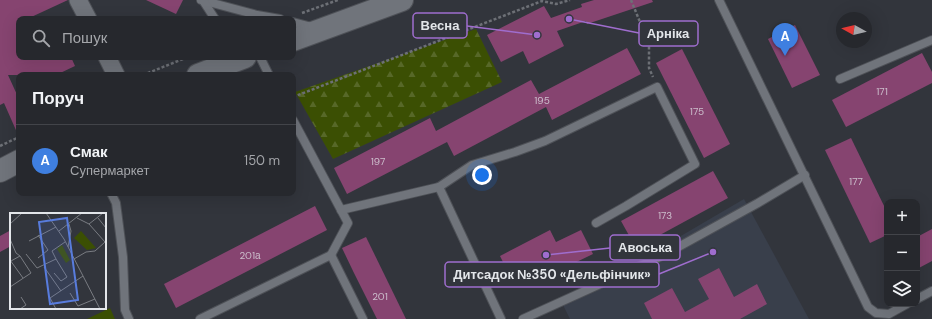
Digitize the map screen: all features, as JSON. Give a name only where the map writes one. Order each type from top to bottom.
[{"type":"main road","points":[[296,39],[402,0]]},
{"type":"main road","points":[[205,72],[234,60]]},
{"type":"main road","points":[[0,171],[16,163]]},
{"type":"street","points":[[78,0],[86,16]]},
{"type":"street","points":[[108,60],[114,72]]},
{"type":"lane","points":[[719,0],[868,307],[876,313],[889,314],[902,307]]},
{"type":"lane","points":[[203,1],[213,16]]},
{"type":"lane","points":[[203,1],[263,16]]},
{"type":"lane","points":[[296,23],[321,30]]},
{"type":"lane","points":[[840,79],[932,40]]},
{"type":"lane","points":[[262,60],[268,72]]},
{"type":"lane","points":[[340,210],[439,187],[472,165],[545,141],[657,87],[695,164],[596,223]]},
{"type":"lane","points":[[200,319],[330,255],[348,223],[296,126]]},
{"type":"lane","points":[[523,319],[662,256],[805,175]]},
{"type":"lane","points":[[439,187],[500,319]]},
{"type":"lane","points":[[112,196],[116,203],[123,257],[125,310],[129,319]]},
{"type":"lane","points":[[330,255],[363,319]]},
{"type":"lane","points":[[920,297],[932,291]]},
{"type":"path","points":[[300,14],[338,0]]},
{"type":"path","points":[[296,96],[542,1],[556,4],[570,0]]},
{"type":"path","points":[[631,0],[648,44],[649,68],[657,87]]},
{"type":"path","points":[[150,72],[180,60]]},
{"type":"path","points":[[0,146],[16,138]]},
{"type":"shaded area","points":[[744,199],[809,319],[570,319],[563,305]]},
{"type":"green space","points":[[476,29],[502,82],[333,159],[296,92]]},
{"type":"green space","points":[[110,308],[115,319],[87,319]]},
{"type":"building","points":[[0,0],[68,0],[33,16],[16,16],[16,60],[72,60],[75,66],[62,72],[16,72],[16,75],[8,75],[16,92],[16,130],[4,103],[0,105]]},
{"type":"building","points":[[146,0],[183,0],[176,14]]},
{"type":"building","points":[[594,0],[652,0],[653,2],[587,24],[586,21],[557,31],[564,46],[529,64],[523,51],[501,62],[487,35],[544,6],[551,18],[582,7],[581,4]]},
{"type":"building","points":[[795,25],[820,75],[792,88],[768,39]]},
{"type":"building","points":[[627,48],[641,74],[552,120],[546,107],[454,156],[447,142],[347,194],[334,168],[430,118],[436,131],[531,80],[539,94]]},
{"type":"building","points":[[682,49],[730,144],[704,158],[656,63]]},
{"type":"building","points":[[922,53],[932,72],[932,83],[846,127],[832,100]]},
{"type":"building","points":[[851,138],[884,206],[884,236],[870,243],[825,150]]},
{"type":"building","points":[[713,171],[728,198],[636,248],[621,221]]},
{"type":"building","points":[[315,206],[327,230],[176,308],[164,284]]},
{"type":"building","points":[[932,229],[932,261],[920,267],[920,235]]},
{"type":"building","points":[[550,230],[556,242],[581,230],[593,254],[562,269],[560,265],[540,275],[537,268],[512,280],[500,256]]},
{"type":"building","points":[[10,231],[10,247],[0,252],[0,236]]},
{"type":"building","points":[[366,237],[406,319],[377,319],[354,273],[342,248]]},
{"type":"building","points":[[719,268],[734,297],[757,284],[767,304],[740,319],[652,319],[644,303],[672,288],[685,312],[709,299],[698,279]]},
{"type":"place","name":"Арніка","points":[[569,19]]},
{"type":"place","name":"Весна","points":[[537,35]]},
{"type":"place","name":"Смак","points":[[785,56]]},
{"type":"place","name":"Дитсадок №350 «Дельфінчик»","points":[[713,252]]},
{"type":"place","name":"Авоська","points":[[546,255]]}]
